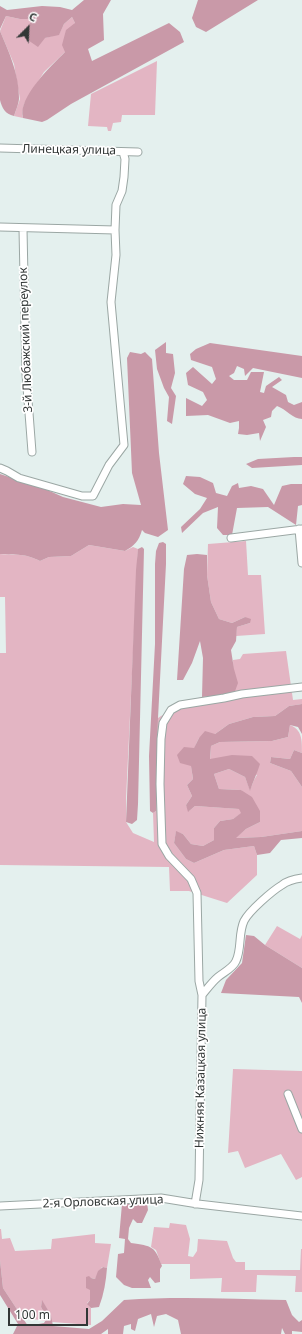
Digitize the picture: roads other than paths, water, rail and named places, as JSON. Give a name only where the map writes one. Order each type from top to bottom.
[{"type":"street","name":"Линецкая улица","points":[[0,148],[138,152]]},
{"type":"street","points":[[0,468],[19,478],[82,496],[93,496],[109,465],[124,445],[111,302],[116,255],[116,205],[122,191],[124,177],[125,159],[123,152]]},
{"type":"street","points":[[0,227],[23,229],[115,230]]},
{"type":"street","name":"3-й Любажский переулок","points":[[23,229],[26,374],[32,452]]},
{"type":"street","points":[[231,538],[301,529],[302,563]]},
{"type":"street","points":[[202,995],[199,982],[197,893],[191,879],[169,856],[162,844],[160,739],[163,723],[171,710],[180,705],[242,694],[302,687]]},
{"type":"street","name":"Нижняя Казацкая улица","points":[[195,1204],[199,1180],[202,995],[217,978],[229,969],[236,961],[240,948],[241,931],[244,921],[250,913],[282,884],[302,878]]},
{"type":"street","points":[[288,1094],[302,1129]]},
{"type":"street","name":"2-я Орловская улица","points":[[0,1206],[161,1198],[195,1204],[302,1216]]}]
